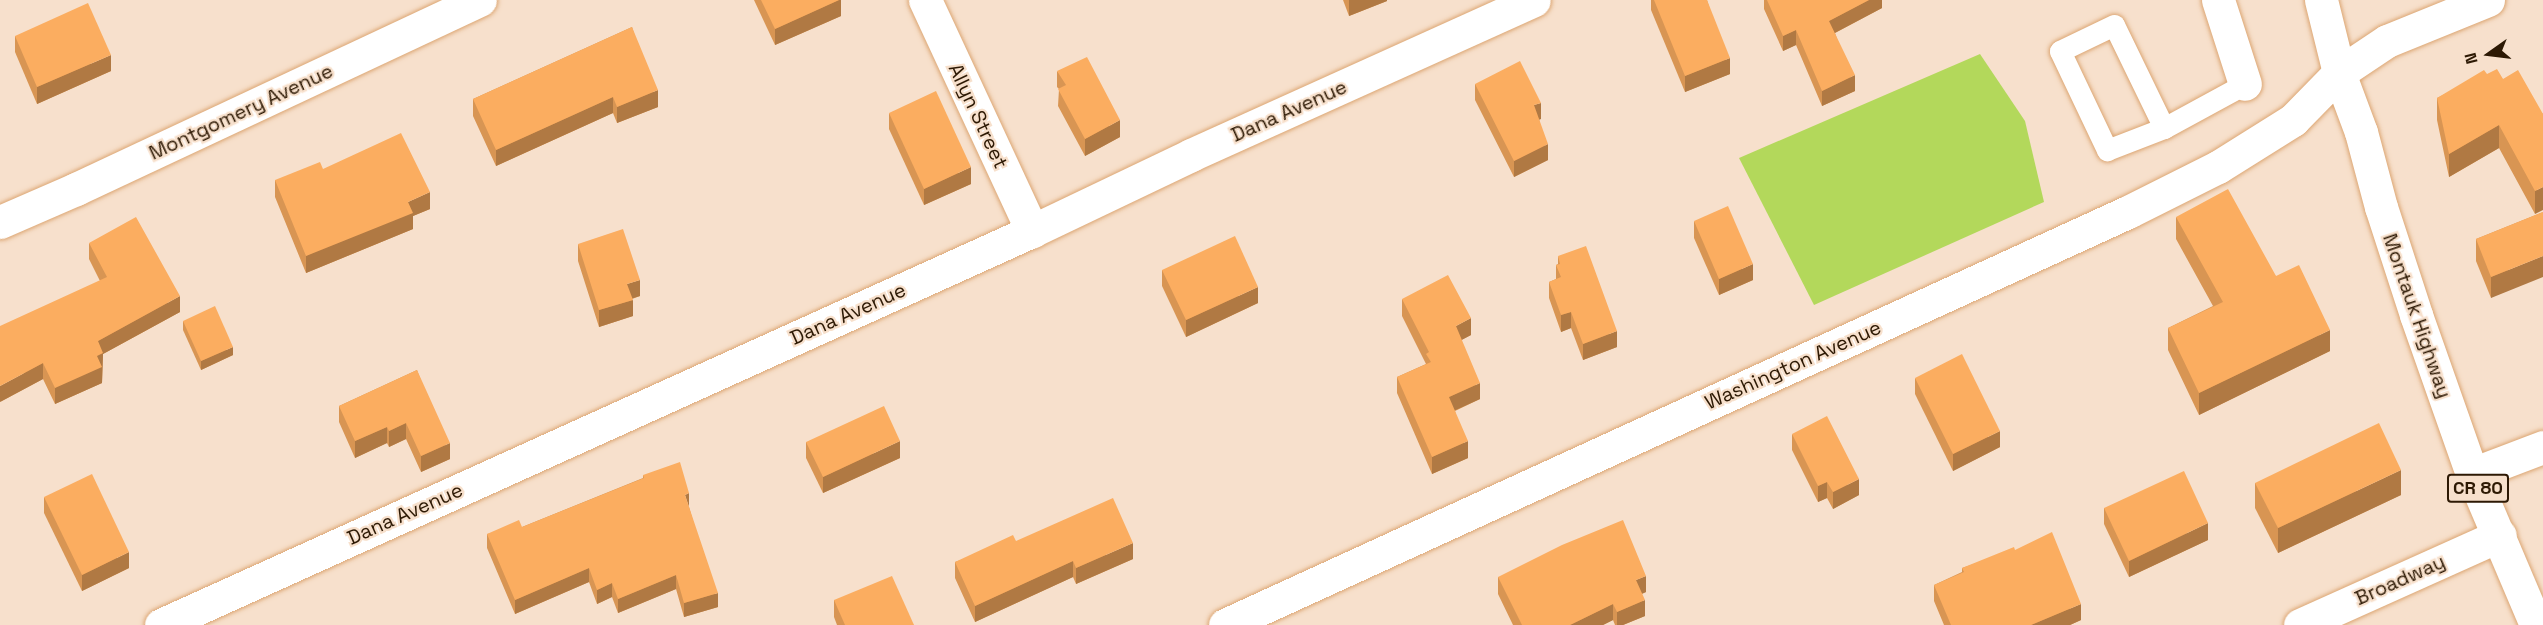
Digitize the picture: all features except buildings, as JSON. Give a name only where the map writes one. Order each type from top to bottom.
[{"type":"street","name":"Montgomery Avenue","points":[[0,222],[76,189],[480,0]]},
{"type":"street","name":"Allyn Street","points":[[925,0],[1032,231]]},
{"type":"street","name":"Dana Avenue","points":[[161,625],[1032,231],[1191,155],[1534,0]]},
{"type":"street","points":[[2218,0],[2245,84]]},
{"type":"street","name":"Montauk Highway","points":[[2321,0],[2339,73],[2361,132],[2395,253],[2472,474],[2500,535],[2536,625]]},
{"type":"street","name":"Washington Avenue","points":[[1225,625],[2128,212],[2218,167],[2293,120],[2339,73],[2387,41],[2488,0]]},
{"type":"street","points":[[2472,474],[2543,447]]},
{"type":"street","name":"Broadway","points":[[2300,625],[2500,535]]},
{"type":"lane","points":[[2164,128],[2114,25],[2060,51],[2107,150],[2164,128],[2245,84]]},
{"type":"green space","points":[[1980,54],[2025,121],[2044,202],[1814,305],[1739,158]]}]
